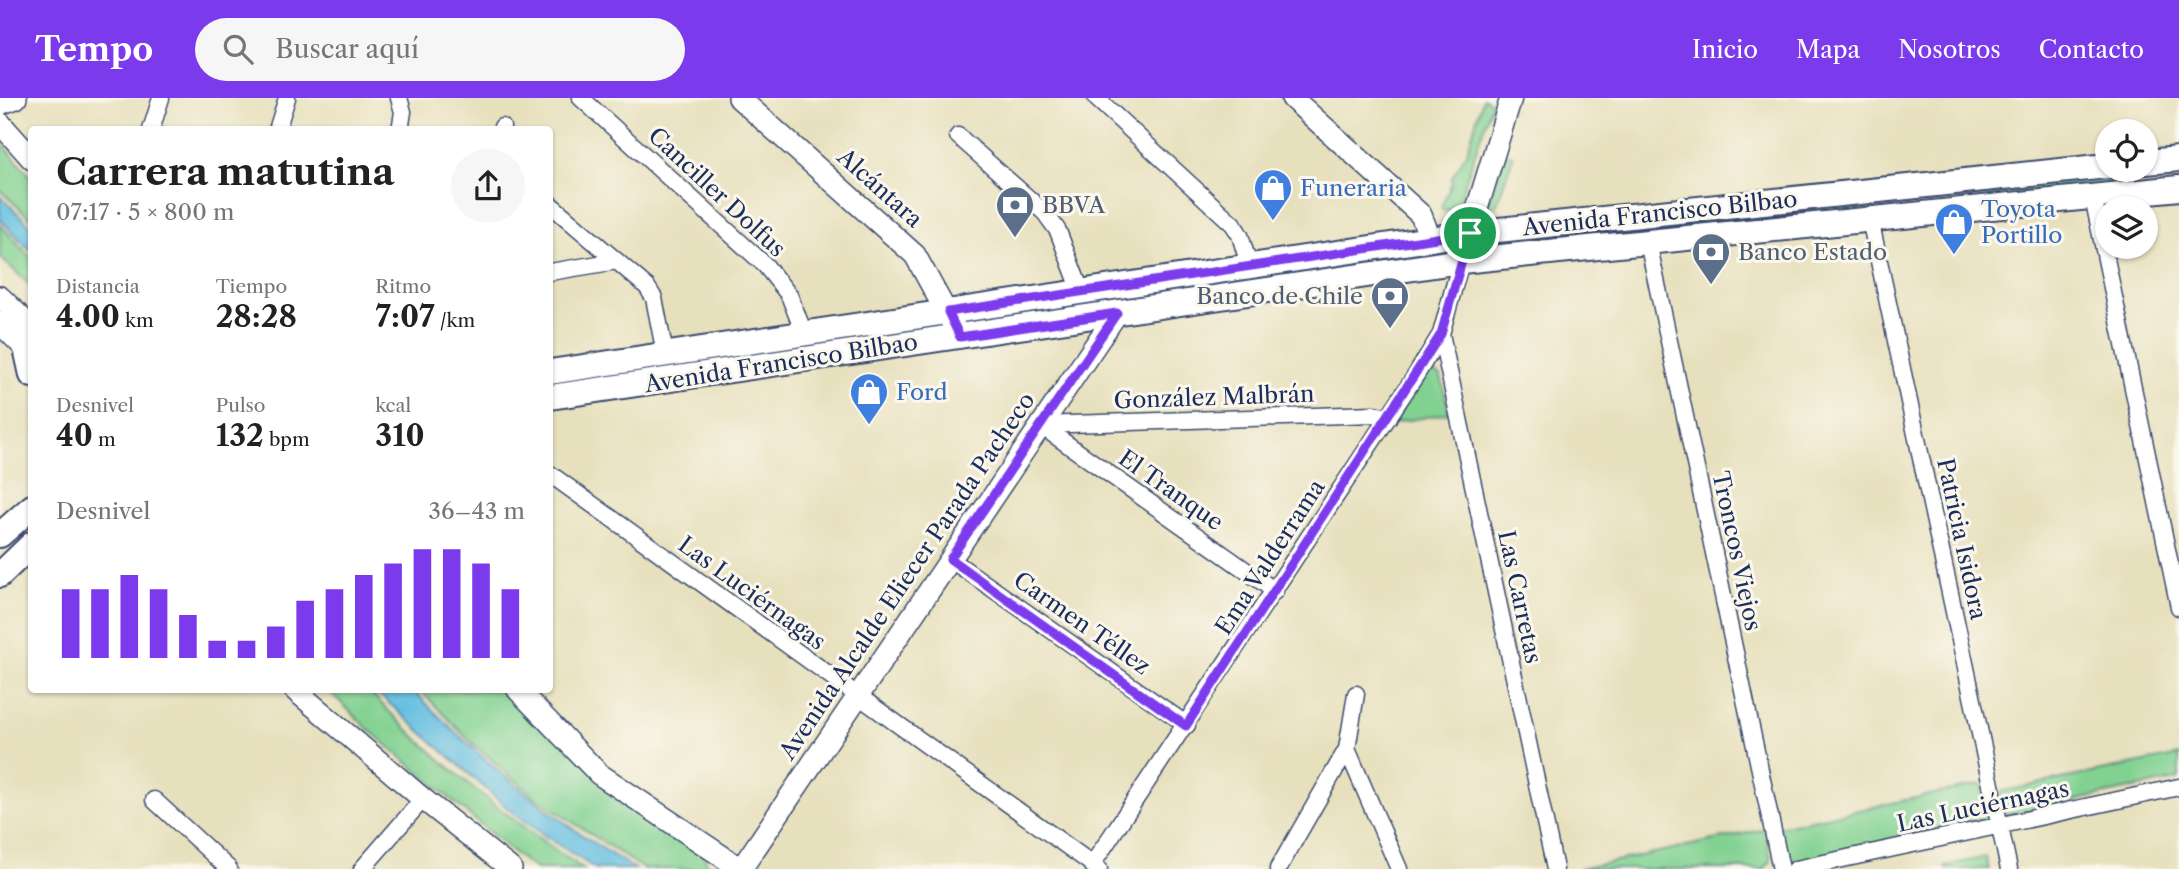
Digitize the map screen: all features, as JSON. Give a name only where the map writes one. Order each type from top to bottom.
[{"type":"main road","points":[[0,104],[16,98]]},
{"type":"main road","name":"Alcántara","points":[[739,98],[915,255],[960,337]]},
{"type":"main road","points":[[1292,98],[1421,215],[1430,238],[1425,252],[1402,270]]},
{"type":"main road","points":[[1461,261],[1511,98]]},
{"type":"main road","points":[[0,123],[28,154]]},
{"type":"main road","points":[[2158,161],[2179,159]]},
{"type":"main road","name":"Avenida Francisco Bilbao","points":[[553,372],[1430,238],[2095,167]]},
{"type":"main road","name":"Avenida Francisco Bilbao","points":[[553,397],[1461,261],[2179,188]]},
{"type":"main road","points":[[1117,313],[1147,282]]},
{"type":"main road","points":[[0,297],[28,341]]},
{"type":"main road","name":"Avenida Alcalde Eliecer Parada Pacheco","points":[[741,869],[1117,313]]},
{"type":"main road","points":[[0,323],[28,343]]},
{"type":"main road","points":[[0,535],[28,510]]},
{"type":"main road","points":[[0,575],[28,548]]},
{"type":"main road","points":[[299,693],[423,799],[511,869]]},
{"type":"main road","points":[[310,693],[327,715]]},
{"type":"main road","points":[[521,693],[598,774],[741,869]]},
{"type":"street","points":[[152,126],[162,98]]},
{"type":"street","points":[[278,126],[287,98]]},
{"type":"street","points":[[399,98],[403,112],[401,126]]},
{"type":"street","name":"Canciller Dolfus","points":[[580,98],[772,272],[789,295],[804,333]]},
{"type":"street","points":[[1096,98],[1233,224],[1240,235],[1249,265]]},
{"type":"street","points":[[958,135],[1045,213],[1058,231],[1081,291]]},
{"type":"street","points":[[2093,197],[2179,607]]},
{"type":"street","points":[[553,207],[647,287],[654,298],[665,354]]},
{"type":"street","name":"Patricia Isidora","points":[[1870,219],[2009,869]]},
{"type":"street","name":"Troncos Viejos","points":[[1648,242],[1781,869]]},
{"type":"street","points":[[553,272],[617,261]]},
{"type":"street","name":"Ema Valderrama","points":[[1096,867],[1441,334],[1461,261]]},
{"type":"street","name":"Las Carretas","points":[[1441,334],[1555,869]]},
{"type":"street","name":"González Malbrán","points":[[1041,425],[1374,414],[1389,417]]},
{"type":"street","name":"El Tranque","points":[[1041,425],[1275,592]]},
{"type":"street","name":"Las Luciérnagas","points":[[553,476],[857,698],[1096,867]]},
{"type":"street","name":"Carmen Téllez","points":[[950,559],[1186,726]]},
{"type":"street","points":[[1278,869],[1347,749],[1356,694]]},
{"type":"street","points":[[1347,749],[1399,869]]},
{"type":"street","name":"Las Luciérnagas","points":[[1796,869],[2179,787]]},
{"type":"street","points":[[362,869],[423,799]]},
{"type":"street","points":[[154,800],[229,869]]},
{"type":"green space","points":[[1483,98],[1492,103],[1457,207],[1444,211],[1441,207],[1451,179],[1467,152]]},
{"type":"green space","points":[[0,141],[28,174],[28,216],[0,190]]},
{"type":"green space","points":[[1505,155],[1513,157],[1496,206],[1487,207]]},
{"type":"green space","points":[[2179,170],[2179,176],[2158,178],[2158,172]]},
{"type":"green space","points":[[2095,179],[2095,182],[2121,182],[1524,244],[1523,238]]},
{"type":"green space","points":[[0,224],[28,255],[28,283],[0,257]]},
{"type":"green space","points":[[1431,370],[1441,377],[1449,413],[1393,423],[1425,374]]},
{"type":"green space","points":[[331,693],[371,693],[471,786],[584,869],[536,869],[368,729]]},
{"type":"green space","points":[[423,693],[515,693],[704,855],[709,869],[644,869],[536,798],[468,739]]},
{"type":"green space","points":[[2179,755],[2179,779],[2011,814],[2003,812],[1999,792]]},
{"type":"green space","points":[[1981,784],[1987,814],[1984,822],[1794,863],[1787,858],[1779,827]]},
{"type":"green space","points":[[1766,829],[1771,861],[1764,869],[1579,869]]},
{"type":"green space","points":[[1986,857],[1989,869],[1946,869],[1945,866]]},
{"type":"water","points":[[0,196],[28,223],[28,248],[0,219]]},
{"type":"water","points":[[377,693],[416,693],[518,787],[575,830],[635,869],[596,869],[513,813]]},
{"type":"place","name":"Funeraria","points":[[1273,222]]},
{"type":"place","name":"BBVA","points":[[1015,239]]},
{"type":"place","name":"Toyota Portillo","points":[[1954,256]]},
{"type":"place","name":"Banco Estado","points":[[1711,286]]},
{"type":"place","name":"Banco de Chile","points":[[1390,330]]},
{"type":"place","name":"Ford","points":[[869,426]]},
{"type":"route","points":[[1470,233],[1441,334],[1186,726],[950,559],[1117,313],[960,337],[948,312],[1470,233]]}]
